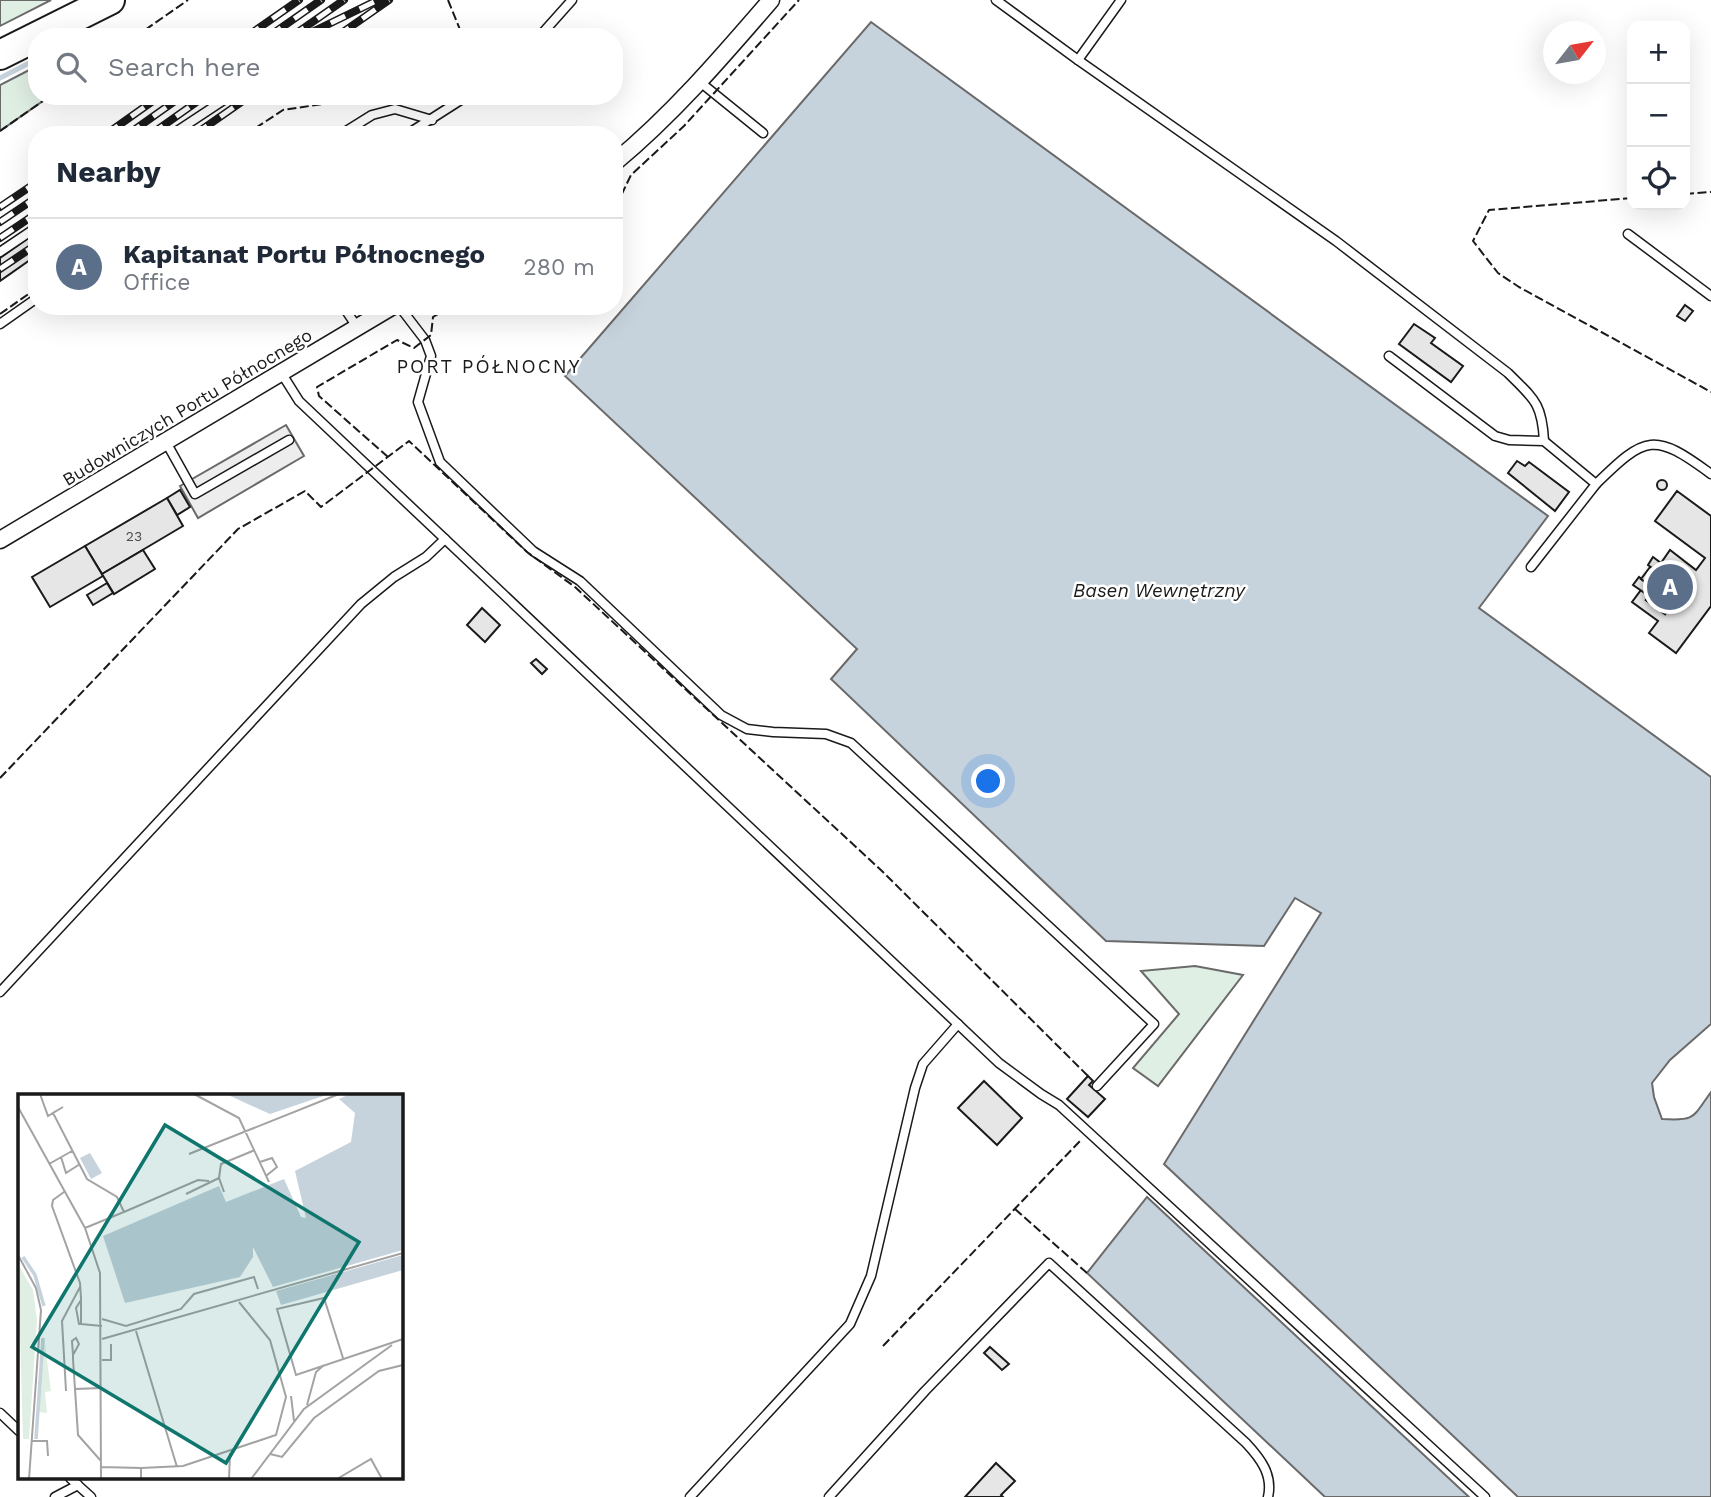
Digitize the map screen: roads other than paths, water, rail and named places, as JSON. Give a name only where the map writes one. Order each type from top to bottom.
[{"type":"highway","points":[[54,28],[110,0]]},
{"type":"highway","points":[[0,55],[28,41]]},
{"type":"street","points":[[623,156],[648,135],[700,82],[771,0]]},
{"type":"street","name":"Budowniczych Portu Północnego","points":[[1,538],[379,315]]},
{"type":"lane","points":[[547,28],[572,0]]},
{"type":"lane","points":[[996,0],[1336,241],[1508,373],[1540,408],[1544,440]]},
{"type":"lane","points":[[1078,60],[1121,0]]},
{"type":"lane","points":[[700,82],[763,133]]},
{"type":"lane","points":[[185,126],[216,105]]},
{"type":"lane","points":[[422,126],[454,105]]},
{"type":"lane","points":[[354,126],[372,115],[395,109],[432,120]]},
{"type":"lane","points":[[0,252],[28,233]]},
{"type":"lane","points":[[1629,234],[1711,296]]},
{"type":"lane","points":[[0,324],[28,304]]},
{"type":"lane","points":[[349,315],[358,328]]},
{"type":"lane","points":[[406,315],[425,340],[431,356],[418,402],[440,462],[533,551],[580,581],[721,715],[747,729],[826,734],[850,743],[1154,1024],[1097,1086]]},
{"type":"lane","points":[[1389,356],[1495,436],[1509,440],[1544,440],[1596,484]]},
{"type":"lane","points":[[282,374],[299,401],[999,1063],[1059,1105],[1485,1497]]},
{"type":"lane","points":[[166,442],[195,494],[289,440]]},
{"type":"lane","points":[[1531,567],[1596,484],[1639,447],[1657,444],[1677,450],[1711,474]]},
{"type":"lane","points":[[0,992],[361,604],[394,576],[426,557],[445,539]]},
{"type":"lane","points":[[690,1497],[850,1324],[871,1276],[923,1064],[958,1024]]},
{"type":"lane","points":[[829,1497],[925,1391],[1049,1263],[1247,1443],[1265,1468],[1268,1476],[1268,1497]]},
{"type":"lane","points":[[0,1413],[18,1430]]},
{"type":"lane","points":[[72,1480],[91,1497]]},
{"type":"lane","points":[[55,1497],[78,1485]]},
{"type":"water","name":"Basen Wewnętrzny","points":[[871,22],[1548,516],[1479,608],[1711,777],[1711,1024],[1670,1060],[1652,1083],[1662,1119],[1692,1116],[1711,1092],[1711,1497],[1518,1497],[1164,1164],[1321,913],[1295,898],[1264,946],[1106,941],[831,679],[857,649],[565,376],[618,315],[623,315],[623,309]]},
{"type":"water","points":[[1147,1197],[1469,1497],[1325,1497],[1087,1273]]},
{"type":"waterway","points":[[0,78],[28,64]]},
{"type":"railway","points":[[259,28],[299,0]]},
{"type":"railway","points":[[281,28],[321,0]]},
{"type":"railway","points":[[304,28],[344,0]]},
{"type":"railway","points":[[320,28],[378,0]]},
{"type":"railway","points":[[349,28],[389,0]]},
{"type":"railway","points":[[118,126],[147,105]]},
{"type":"railway","points":[[140,126],[169,105]]},
{"type":"railway","points":[[163,126],[192,105]]},
{"type":"railway","points":[[207,126],[237,105]]},
{"type":"railway","points":[[0,207],[28,188]]},
{"type":"railway","points":[[0,222],[28,203]]},
{"type":"railway","points":[[0,238],[28,219]]},
{"type":"railway","points":[[0,269],[28,250]]},
{"type":"place","name":"Kapitanat Portu Północnego","points":[[1670,587]]},
{"type":"district","name":"PORT PÓŁNOCNY","points":[[489,366]]}]
